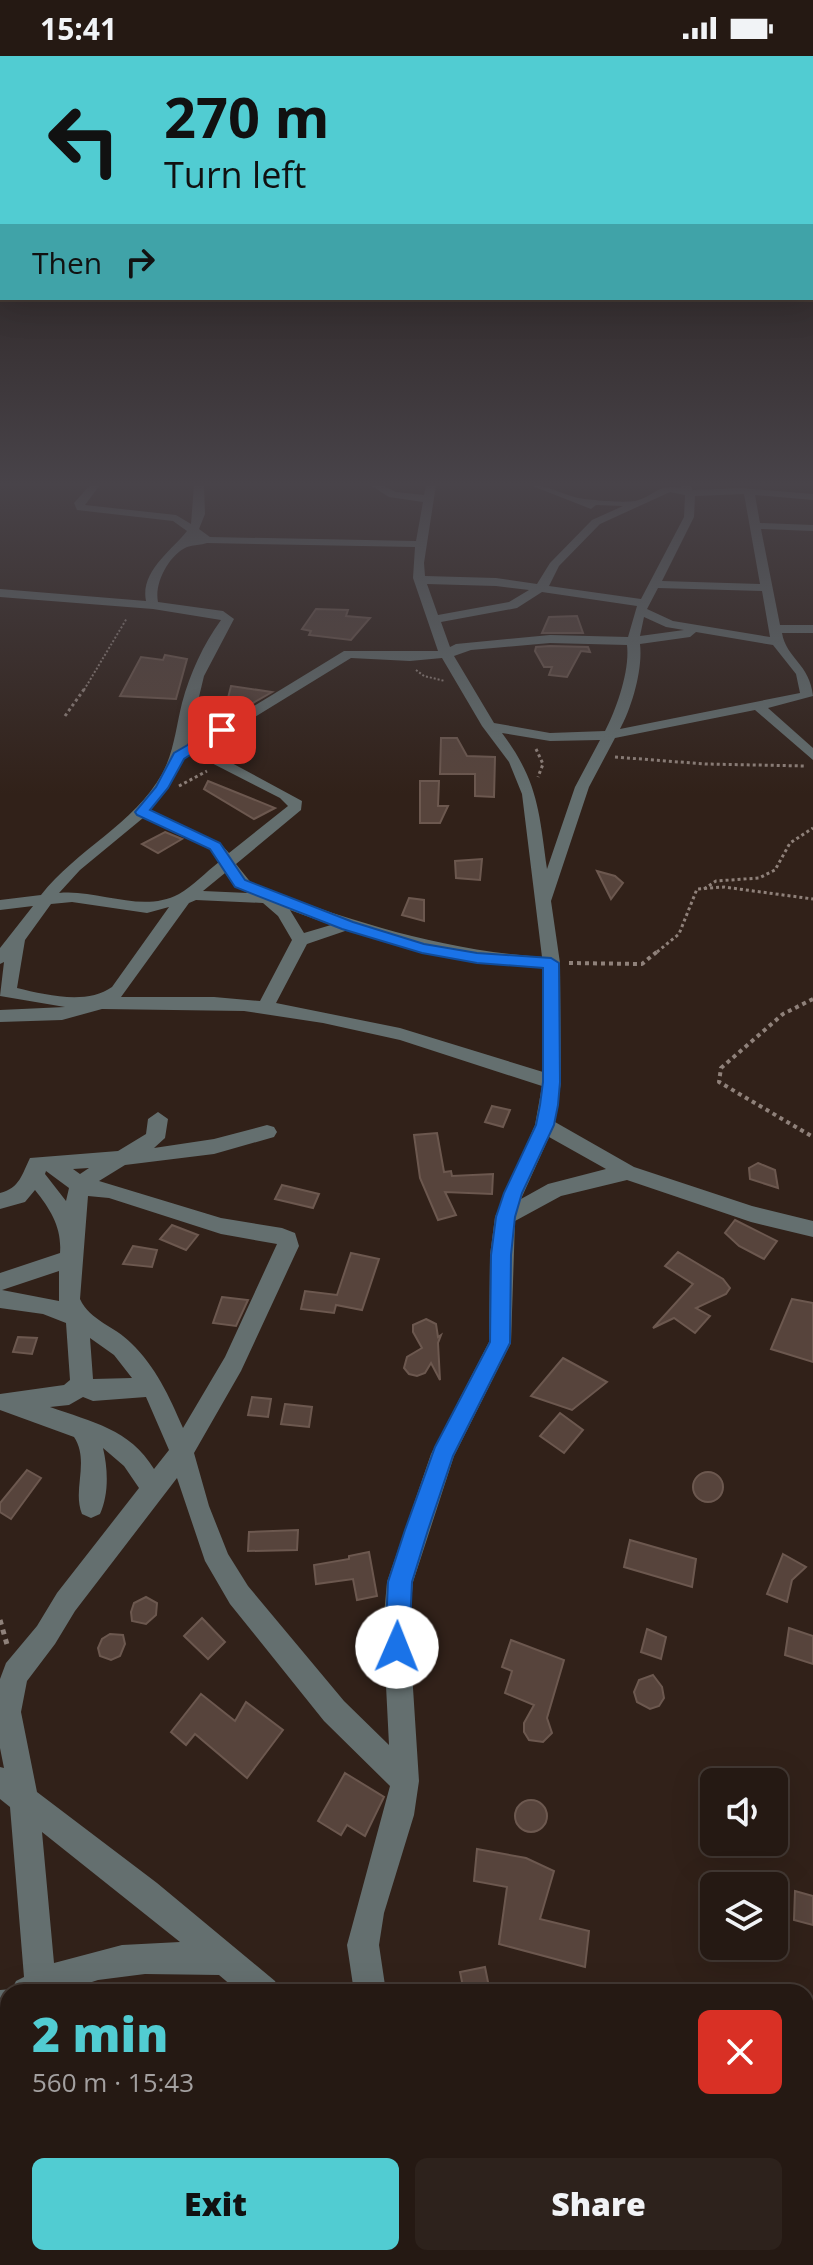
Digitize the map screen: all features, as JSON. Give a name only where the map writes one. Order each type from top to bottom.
[{"type":"street","points":[[152,588],[153,605]]},
{"type":"street","points":[[369,1984],[363,1945],[369,1913],[399,1815],[405,1781],[396,1626],[400,1582],[443,1454],[500,1343],[501,1255],[505,1217],[545,1125],[552,1082],[551,963],[529,794],[516,762],[489,726],[445,650],[423,588]]},
{"type":"street","points":[[533,588],[642,607],[660,622],[706,630],[776,635],[813,629]]},
{"type":"street","points":[[543,903],[582,787],[596,757],[612,734],[624,702],[635,656],[633,641],[642,607],[651,588]]},
{"type":"street","points":[[489,726],[518,735],[586,737],[654,728],[807,695],[807,673],[776,635],[767,588]]},
{"type":"street","points":[[436,619],[505,608],[539,589]]},
{"type":"street","points":[[0,593],[153,605],[223,615],[228,619],[204,653],[187,711],[179,756],[147,806],[73,869],[0,958]]},
{"type":"street","points":[[179,756],[349,654],[410,657],[445,650],[550,639],[633,641],[706,630]]},
{"type":"street","points":[[757,705],[813,756]]},
{"type":"street","points":[[0,1016],[76,1011],[104,1004],[118,991],[183,899],[297,804],[194,748]]},
{"type":"street","points":[[147,806],[215,846],[227,861],[235,879],[264,896],[347,925],[447,954],[551,963]]},
{"type":"street","points":[[0,905],[82,897],[147,908],[213,894],[264,896],[293,924],[300,940]]},
{"type":"street","points":[[265,1008],[300,940],[347,925]]},
{"type":"street","points":[[17,941],[3,991],[104,1004],[162,1002],[265,1008],[357,1021],[552,1082]]},
{"type":"street","points":[[82,1384],[77,1317],[69,1299],[75,1199],[87,1179],[155,1138],[158,1119]]},
{"type":"street","points":[[545,1125],[627,1172],[751,1214],[813,1229]]},
{"type":"street","points":[[0,1201],[18,1196],[43,1170],[124,1158],[166,1156],[237,1142],[267,1132]]},
{"type":"street","points":[[35,1984],[12,1789],[7,1712],[9,1692],[16,1673],[182,1452],[261,1308],[288,1246],[288,1239],[221,1226],[109,1190],[84,1188],[43,1170]]},
{"type":"street","points":[[43,1170],[71,1247]]},
{"type":"street","points":[[505,1217],[555,1190],[627,1172]]},
{"type":"street","points":[[0,1282],[71,1247]]},
{"type":"street","points":[[0,1299],[44,1305],[77,1317],[122,1348],[153,1386],[182,1452],[197,1506],[218,1561],[239,1595],[334,1711],[405,1781]]},
{"type":"street","points":[[82,1384],[93,1391],[153,1386]]},
{"type":"street","points":[[82,1384],[69,1395],[6,1402],[111,1436],[142,1468],[153,1490]]},
{"type":"street","points":[[82,1429],[90,1437],[95,1483],[91,1506]]},
{"type":"street","points":[[12,1789],[254,1984]]},
{"type":"street","points":[[47,1984],[99,1961],[147,1956],[222,1959]]},
{"type":"path","points":[[65,716],[90,682],[134,604]]},
{"type":"path","points":[[410,657],[417,671],[424,676],[467,686]]},
{"type":"path","points":[[518,735],[535,747],[543,764],[529,794]]},
{"type":"path","points":[[596,757],[813,766]]},
{"type":"path","points":[[147,806],[219,764]]},
{"type":"path","points":[[704,889],[716,881],[759,878],[775,870],[790,843],[813,828]]},
{"type":"path","points":[[551,963],[642,964],[679,934],[690,900],[697,889],[724,887],[813,899]]},
{"type":"path","points":[[813,999],[783,1014],[721,1068],[719,1082],[813,1137]]},
{"type":"building","points":[[316,609],[348,610],[346,616],[370,618],[351,640],[309,635],[311,631],[302,629]]},
{"type":"building","points":[[577,616],[583,633],[542,633],[549,617]]},
{"type":"building","points":[[536,647],[588,647],[590,652],[581,651],[567,677],[549,675],[552,667],[544,667],[535,651]]},
{"type":"building","points":[[165,655],[187,659],[176,699],[120,696],[141,657],[163,660]]},
{"type":"building","points":[[231,686],[272,692],[253,703],[227,702]]},
{"type":"building","points":[[441,738],[457,738],[467,756],[495,757],[494,797],[475,796],[475,774],[440,774]]},
{"type":"building","points":[[208,781],[275,808],[254,819],[204,789]]},
{"type":"building","points":[[420,781],[439,781],[438,806],[448,806],[440,823],[420,823]]},
{"type":"building","points":[[165,832],[182,839],[158,853],[142,844]]},
{"type":"building","points":[[482,859],[480,880],[456,878],[455,861]]},
{"type":"building","points":[[597,871],[615,876],[623,883],[611,899]]},
{"type":"building","points":[[409,898],[424,900],[424,921],[402,915]]},
{"type":"building","points":[[492,1106],[510,1110],[503,1127],[485,1122]]},
{"type":"building","points":[[437,1133],[444,1172],[451,1171],[452,1176],[493,1174],[492,1194],[445,1192],[456,1215],[438,1220],[420,1178],[414,1135]]},
{"type":"building","points":[[758,1163],[775,1170],[778,1188],[750,1179],[749,1168]]},
{"type":"building","points":[[282,1185],[319,1194],[313,1208],[275,1199]]},
{"type":"building","points":[[735,1220],[777,1241],[764,1259],[739,1246],[725,1233]]},
{"type":"building","points":[[172,1225],[198,1235],[186,1250],[160,1239]]},
{"type":"building","points":[[133,1246],[157,1250],[152,1267],[123,1264]]},
{"type":"building","points":[[678,1252],[723,1279],[730,1288],[726,1294],[696,1308],[710,1316],[695,1333],[674,1318],[653,1328],[693,1284],[665,1266]]},
{"type":"building","points":[[351,1253],[379,1259],[362,1310],[336,1305],[334,1313],[301,1309],[305,1291],[337,1295]]},
{"type":"building","points":[[222,1297],[248,1300],[236,1326],[213,1323]]},
{"type":"building","points":[[792,1299],[813,1303],[813,1362],[771,1349]]},
{"type":"building","points":[[426,1319],[436,1324],[438,1337],[441,1335],[438,1343],[440,1380],[431,1363],[425,1373],[417,1376],[409,1374],[404,1368],[407,1357],[422,1348],[413,1332],[413,1325]]},
{"type":"building","points":[[18,1337],[37,1338],[32,1354],[13,1352]]},
{"type":"building","points":[[563,1358],[607,1382],[572,1410],[531,1396]]},
{"type":"building","points":[[252,1397],[271,1399],[268,1417],[248,1415]]},
{"type":"building","points":[[285,1404],[312,1407],[309,1427],[281,1424]]},
{"type":"building","points":[[560,1413],[583,1430],[564,1453],[540,1436]]},
{"type":"building","points":[[27,1470],[41,1478],[11,1519],[0,1512],[0,1503]]},
{"type":"building","points":[[708,1472],[714,1473],[722,1481],[722,1493],[714,1501],[708,1502],[702,1501],[694,1493],[693,1487],[694,1481],[702,1473]]},
{"type":"building","points":[[298,1530],[297,1550],[248,1551],[249,1532]]},
{"type":"building","points":[[630,1540],[696,1559],[692,1587],[624,1567]]},
{"type":"building","points":[[369,1552],[377,1596],[357,1600],[353,1579],[316,1584],[314,1565]]},
{"type":"building","points":[[783,1554],[806,1567],[792,1580],[787,1602],[767,1594]]},
{"type":"building","points":[[146,1597],[157,1603],[156,1615],[146,1624],[132,1621],[134,1603]]},
{"type":"building","points":[[202,1618],[225,1642],[208,1659],[184,1636]]},
{"type":"building","points":[[789,1628],[813,1636],[813,1664],[785,1655]]},
{"type":"building","points":[[647,1629],[666,1637],[661,1659],[641,1652]]},
{"type":"building","points":[[110,1634],[123,1635],[125,1644],[120,1656],[111,1660],[100,1656],[98,1648],[102,1639]]},
{"type":"building","points":[[511,1640],[564,1660],[547,1718],[552,1733],[543,1742],[529,1740],[524,1732],[524,1723],[534,1705],[505,1693],[512,1671],[502,1667]]},
{"type":"building","points":[[653,1675],[662,1687],[664,1698],[659,1706],[650,1709],[637,1702],[634,1692],[639,1680]]},
{"type":"building","points":[[201,1694],[235,1721],[246,1702],[283,1730],[247,1778],[195,1734],[186,1745],[171,1732]]},
{"type":"building","points":[[345,1773],[384,1797],[365,1836],[347,1825],[341,1835],[318,1821]]},
{"type":"building","points":[[531,1800],[543,1804],[547,1816],[543,1828],[531,1832],[519,1828],[515,1816],[519,1804]]},
{"type":"building","points":[[477,1849],[526,1858],[554,1871],[540,1919],[589,1931],[585,1967],[499,1944],[507,1887],[474,1881]]},
{"type":"building","points":[[795,1891],[813,1896],[813,1925],[794,1920]]},
{"type":"building","points":[[485,1967],[488,1984],[462,1984],[460,1972]]},
{"type":"route","points":[[222,730],[179,756],[162,788],[142,812],[164,820],[222,851],[235,879],[246,887],[347,925],[447,954],[551,963],[552,1082],[549,1105],[545,1125],[505,1217],[501,1255],[500,1343],[443,1454],[416,1530],[400,1582],[397,1647]]}]
